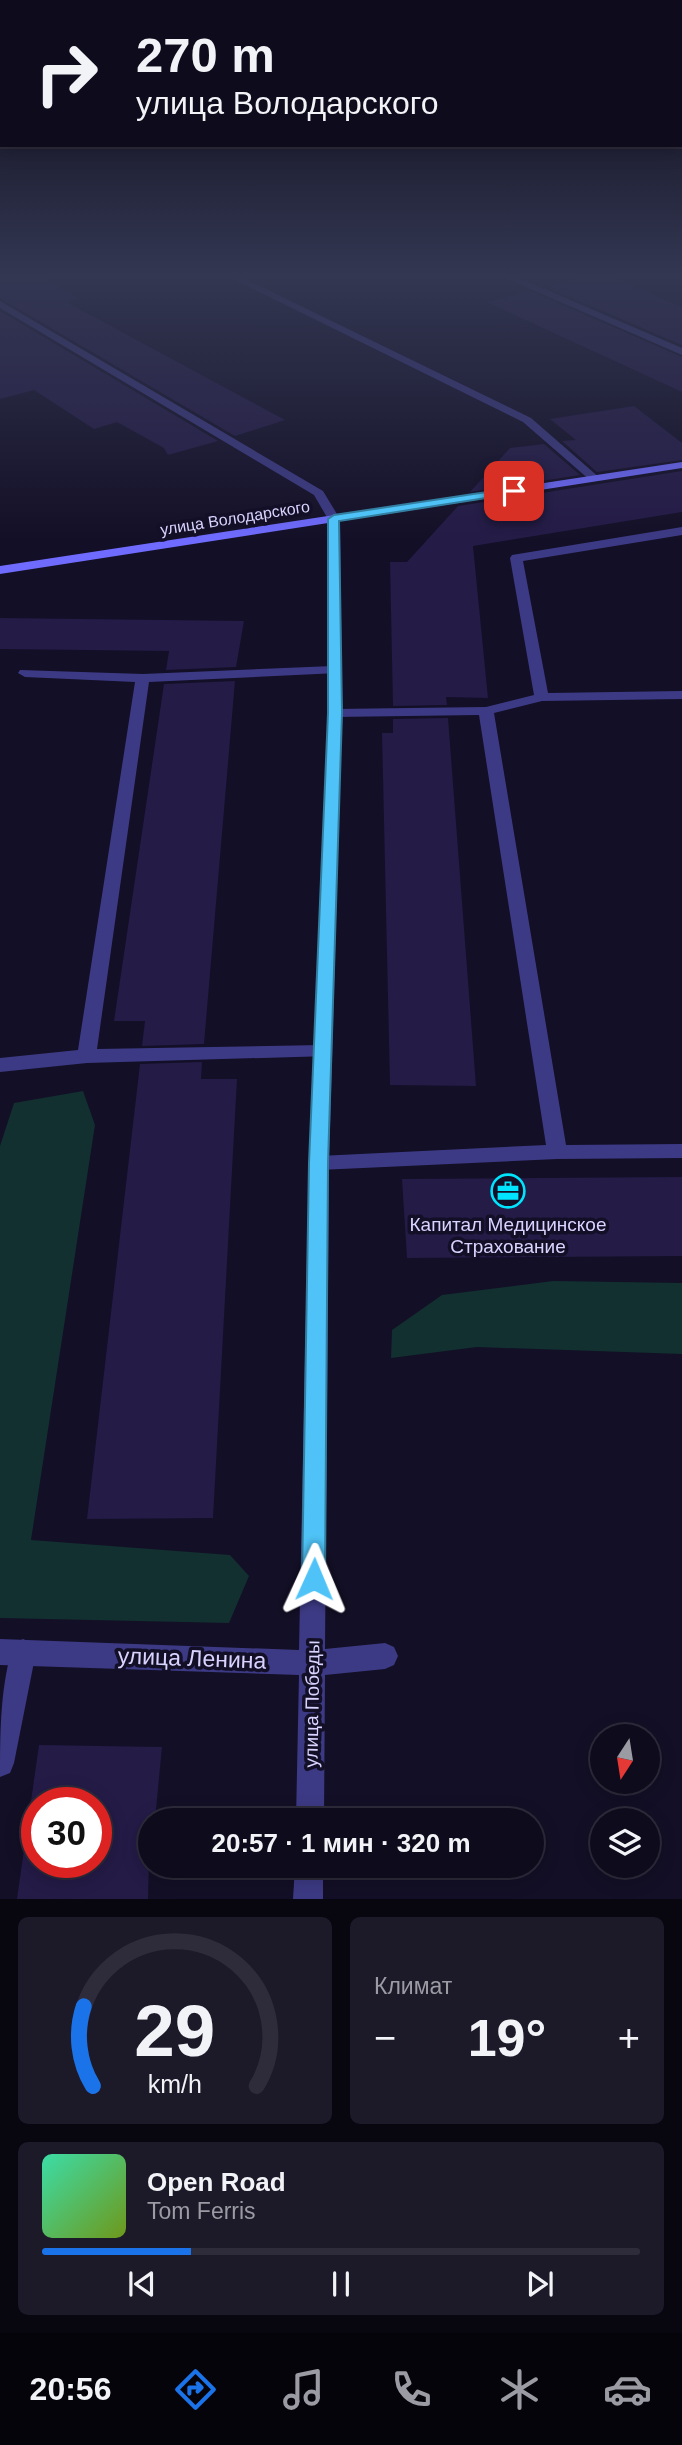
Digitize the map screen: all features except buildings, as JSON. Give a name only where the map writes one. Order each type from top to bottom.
[{"type":"main road","name":"улица Володарского","points":[[0,570],[682,466]]},
{"type":"street","points":[[101,364],[319,493],[334,519]]},
{"type":"street","points":[[411,364],[527,420],[594,479]]},
{"type":"street","name":"улица Победы","points":[[310,1808],[319,1163],[335,713],[334,519]]},
{"type":"street","points":[[542,698],[516,558],[682,531]]},
{"type":"street","points":[[25,673],[143,678],[333,670]]},
{"type":"street","points":[[87,1056],[143,678]]},
{"type":"street","points":[[335,713],[486,711],[542,698],[682,695]]},
{"type":"street","points":[[486,711],[557,1152]]},
{"type":"street","points":[[0,1065],[87,1056],[322,1051]]},
{"type":"street","points":[[319,1163],[557,1152],[682,1152]]},
{"type":"street","points":[[0,1763],[11,1652]]},
{"type":"street","name":"улица Ленина","points":[[11,1652],[313,1663],[385,1656]]},
{"type":"street","points":[[308,1899],[309,1878]]},
{"type":"green space","points":[[83,1091],[95,1125],[31,1540],[230,1555],[249,1576],[229,1623],[0,1618],[0,1146],[14,1103]]},
{"type":"green space","points":[[553,1281],[682,1283],[682,1354],[477,1347],[391,1358],[392,1330],[442,1295]]},
{"type":"place","name":"Капитал Медицинское Страхование","points":[[508,1191]]},
{"type":"route","points":[[314,1579],[319,1163],[335,713],[334,519],[514,491]]}]
